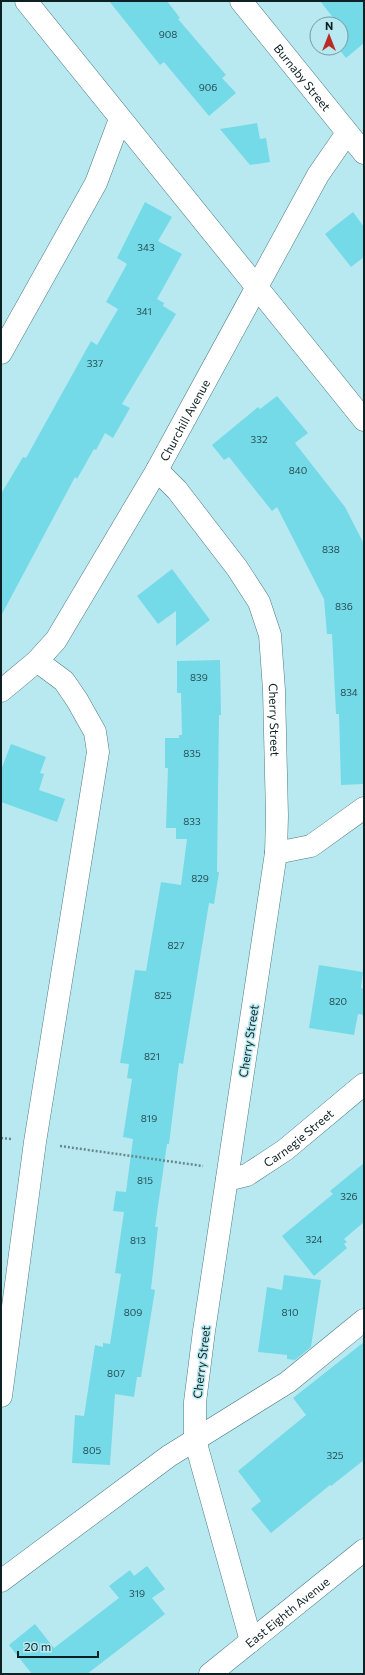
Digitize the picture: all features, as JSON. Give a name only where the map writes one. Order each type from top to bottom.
[{"type":"street","points":[[26,1],[364,420]]},
{"type":"street","name":"Burnaby Street","points":[[241,1],[364,153]]},
{"type":"street","points":[[1,353],[96,183],[120,119]]},
{"type":"street","name":"Churchill Avenue","points":[[1,691],[37,661],[56,640],[157,470],[318,175],[347,133]]},
{"type":"street","name":"Cherry Street","points":[[157,470],[177,490],[237,568],[259,602],[270,635],[274,690],[277,816],[276,854],[196,1394],[195,1440],[251,1641]]},
{"type":"street","points":[[1,1396],[35,1142],[98,752],[95,732],[77,700],[64,681],[37,661]]},
{"type":"street","points":[[276,854],[311,846],[364,808]]},
{"type":"street","name":"Carnegie Street","points":[[227,1180],[247,1175],[285,1150],[364,1084]]},
{"type":"street","points":[[1,1581],[169,1456],[288,1382],[364,1320]]},
{"type":"street","name":"East Eighth Avenue","points":[[210,1674],[364,1550]]},
{"type":"path","points":[[1,1138],[210,1167]]},
{"type":"building","points":[[109,1],[167,1],[180,18],[178,19],[226,75],[222,78],[236,93],[209,116],[164,62],[160,65]]},
{"type":"building","points":[[320,1],[364,1],[364,43],[349,56],[349,16],[332,16]]},
{"type":"building","points":[[257,123],[260,139],[266,138],[270,162],[250,165],[220,129]]},
{"type":"building","points":[[145,202],[172,217],[158,241],[182,254],[157,299],[164,303],[163,306],[176,314],[122,404],[130,408],[113,438],[105,433],[77,479],[75,477],[1,616],[1,494],[23,457],[26,458],[91,341],[97,345],[118,309],[106,302],[127,264],[117,258]]},
{"type":"building","points":[[353,212],[364,227],[364,257],[351,267],[325,234]]},
{"type":"building","points":[[277,396],[308,433],[295,443],[345,507],[364,544],[364,784],[341,785],[339,714],[336,714],[332,634],[327,634],[324,599],[277,507],[272,511],[229,457],[224,460],[212,445],[258,407],[260,409]]},
{"type":"building","points":[[172,569],[210,620],[176,646],[176,611],[158,624],[137,596]]},
{"type":"building","points":[[220,660],[221,715],[219,715],[217,872],[219,872],[214,904],[209,903],[183,1064],[179,1063],[169,1144],[167,1144],[155,1227],[158,1227],[151,1289],[155,1290],[141,1377],[137,1377],[134,1397],[115,1394],[110,1465],[72,1463],[75,1415],[84,1416],[95,1345],[103,1347],[103,1343],[110,1344],[121,1274],[115,1273],[124,1212],[113,1211],[116,1191],[126,1192],[133,1139],[123,1137],[132,1079],[127,1078],[129,1064],[120,1063],[135,970],[146,971],[161,882],[181,885],[187,839],[176,839],[176,828],[166,828],[168,768],[165,768],[165,738],[179,738],[179,735],[182,735],[181,693],[177,693],[177,661]]},
{"type":"building","points":[[11,744],[46,757],[40,773],[44,774],[39,790],[65,799],[57,822],[1,802],[1,770]]},
{"type":"building","points":[[319,965],[363,972],[361,988],[364,989],[364,1015],[358,1014],[354,1035],[309,1028]]},
{"type":"building","points":[[364,1163],[364,1222],[344,1239],[347,1242],[344,1244],[347,1248],[314,1276],[282,1236],[333,1194],[330,1191]]},
{"type":"building","points":[[284,1275],[321,1280],[311,1347],[295,1360],[287,1359],[287,1355],[258,1352],[267,1287],[282,1290]]},
{"type":"building","points":[[364,1342],[364,1460],[331,1486],[330,1485],[271,1533],[251,1509],[261,1501],[238,1471],[306,1415],[293,1398]]},
{"type":"building","points":[[147,1566],[165,1589],[152,1598],[165,1614],[87,1674],[32,1674],[9,1645],[35,1624],[54,1648],[119,1598],[109,1586],[130,1570],[134,1576]]}]
